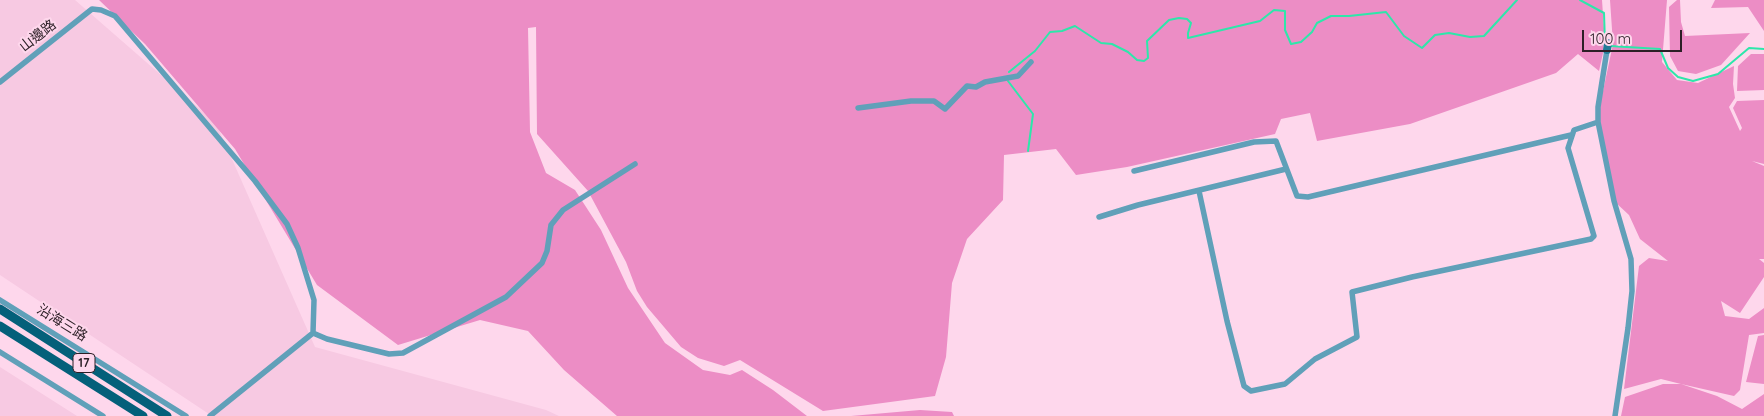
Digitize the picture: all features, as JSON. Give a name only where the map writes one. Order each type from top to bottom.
[{"type":"main road","name":"沿海三路","points":[[0,309],[167,416]]},
{"type":"main road","name":"17","points":[[0,326],[143,416]]},
{"type":"street","name":"山邊路","points":[[0,82],[92,10],[101,10],[115,16],[255,181],[287,224],[298,248],[314,300],[313,333]]},
{"type":"street","points":[[1608,47],[1598,107],[1598,122],[1614,201],[1631,259],[1632,291],[1615,416]]},
{"type":"street","points":[[858,108],[911,101],[934,101],[945,109],[967,86],[976,87],[985,82],[1018,76],[1031,62]]},
{"type":"street","points":[[1199,191],[1227,321],[1244,386],[1252,391],[1285,384],[1314,359],[1358,337],[1352,292],[1431,273],[1591,240],[1594,236],[1568,148],[1574,130],[1598,122]]},
{"type":"street","points":[[1134,171],[1254,142],[1276,141],[1297,196],[1308,197],[1571,136]]},
{"type":"street","points":[[210,416],[313,333],[327,339],[389,354],[403,353],[506,297],[542,263],[547,251],[551,226],[563,210],[635,164]]},
{"type":"street","points":[[1099,217],[1138,205],[1286,169]]},
{"type":"street","name":"沿海三路","points":[[0,300],[186,416]]},
{"type":"street","points":[[0,352],[103,416]]},
{"type":"shaded area","points":[[0,0],[75,0],[216,123],[315,347],[546,410],[559,416],[212,416],[0,275]]},
{"type":"shaded area","points":[[99,0],[1602,0],[1604,29],[1603,53],[1599,71],[1578,54],[1556,73],[1410,124],[1317,141],[1310,113],[1281,119],[1275,134],[1127,167],[1076,175],[1056,149],[1004,155],[1003,200],[967,239],[952,283],[946,357],[935,396],[823,411],[740,360],[724,366],[698,358],[681,347],[647,307],[637,291],[626,262],[588,191],[537,134],[536,27],[528,28],[530,132],[546,173],[575,190],[601,230],[628,288],[665,343],[703,370],[730,375],[742,370],[773,390],[807,416],[617,416],[564,370],[528,331],[480,320],[398,345],[317,285],[235,149],[145,44]]},
{"type":"shaded area","points":[[1610,0],[1667,0],[1662,62],[1677,80],[1698,83],[1734,66],[1733,84],[1735,98],[1729,107],[1740,131],[1742,128],[1733,108],[1737,101],[1764,100],[1764,164],[1752,161],[1764,166],[1764,259],[1759,259],[1764,263],[1764,277],[1740,313],[1721,301],[1725,316],[1749,319],[1764,308],[1764,333],[1749,335],[1740,390],[1734,396],[1661,379],[1624,389],[1639,266],[1649,258],[1668,261],[1640,239],[1629,215],[1614,201],[1597,112],[1613,44]]},
{"type":"shaded area","points":[[1677,0],[1680,0],[1681,22],[1685,36],[1750,33],[1721,65],[1696,74],[1678,71],[1670,56],[1669,7]]},
{"type":"shaded area","points":[[1715,0],[1764,0],[1764,31],[1748,7],[1711,8]]},
{"type":"shaded area","points":[[1751,54],[1764,54],[1764,90],[1737,91],[1738,66]]},
{"type":"shaded area","points":[[1764,335],[1764,384],[1746,382],[1758,336]]},
{"type":"shaded area","points":[[0,367],[77,416],[0,416]]},
{"type":"shaded area","points":[[1663,384],[1681,384],[1717,396],[1742,409],[1764,394],[1764,416],[1621,416],[1625,397]]},
{"type":"shaded area","points":[[920,410],[952,412],[954,416],[851,416]]},
{"type":"waterway","points":[[1009,72],[1035,51],[1050,32],[1062,31],[1075,26],[1101,43],[1112,44],[1128,52],[1137,60],[1144,61],[1148,58],[1147,41],[1169,20],[1187,19],[1191,23],[1188,38],[1260,21],[1274,10],[1285,11],[1285,30],[1291,44],[1301,42],[1312,32],[1317,23],[1331,16],[1386,12],[1404,36],[1422,48],[1435,35],[1449,33],[1470,37],[1484,36],[1517,0]]},
{"type":"waterway","points":[[1580,0],[1604,13],[1605,43]]},
{"type":"waterway","points":[[1610,46],[1660,49],[1668,68],[1678,77],[1693,81],[1718,74],[1749,48],[1764,49]]},
{"type":"waterway","points":[[1008,81],[1033,114],[1028,151]]}]
